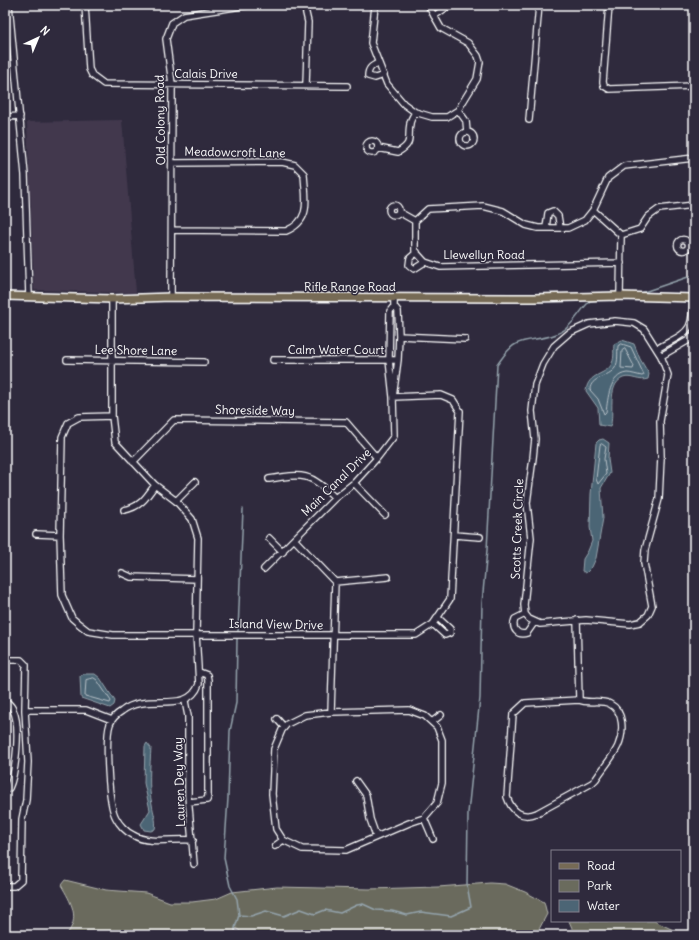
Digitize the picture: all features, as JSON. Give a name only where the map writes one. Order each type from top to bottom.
[{"type":"main road","name":"Rifle Range Road","points":[[5,296],[112,299],[171,297],[534,298],[620,296],[693,298]]},
{"type":"street","points":[[9,5],[12,50],[25,174],[29,296]]},
{"type":"street","name":"Calais Drive","points":[[85,5],[89,69],[97,80],[104,84],[347,86]]},
{"type":"street","name":"Old Colony Road","points":[[171,297],[172,84],[166,39],[172,23],[184,15],[248,5]]},
{"type":"street","points":[[301,5],[305,9],[308,22],[306,85]]},
{"type":"street","points":[[376,5],[371,43],[388,84],[404,104],[415,112],[432,117],[446,117],[458,110],[477,79],[480,62],[478,56],[468,43],[441,28],[428,5]]},
{"type":"street","points":[[434,16],[450,5]]},
{"type":"street","points":[[529,120],[540,5]]},
{"type":"street","points":[[609,5],[604,86],[609,89],[694,86]]},
{"type":"street","points":[[5,50],[12,50]]},
{"type":"street","points":[[378,63],[371,67],[368,71],[368,76],[375,78],[384,75]]},
{"type":"street","points":[[458,110],[466,121],[467,132]]},
{"type":"street","points":[[378,148],[398,152],[405,148],[410,141],[410,123],[415,112]]},
{"type":"street","points":[[5,117],[20,116]]},
{"type":"street","points":[[417,252],[410,258],[409,265],[414,269],[425,262],[417,252],[414,235],[415,221],[428,209],[483,206],[503,211],[526,225],[546,228],[568,228],[585,220],[593,210],[608,178],[624,166],[694,158]]},
{"type":"street","name":"Meadowcroft Lane","points":[[172,163],[282,162],[295,165],[304,174],[306,212],[299,224],[286,231],[172,230]]},
{"type":"street","points":[[621,235],[640,229],[648,217],[659,209],[694,205]]},
{"type":"street","points":[[593,210],[621,235],[620,296]]},
{"type":"street","points":[[546,228],[548,213],[553,211],[558,216],[560,228]]},
{"type":"street","points":[[399,212],[415,221]]},
{"type":"street","name":"Llewellyn Road","points":[[425,262],[440,267],[621,263]]},
{"type":"street","name":"Main Canal Drive","points":[[393,397],[398,360],[399,336],[398,311],[394,306],[394,297]]},
{"type":"street","points":[[657,349],[684,333],[690,326],[693,319],[693,298]]},
{"type":"street","points":[[112,299],[112,416],[115,442],[155,485],[176,502],[192,519],[198,538],[196,634],[200,684],[197,691],[185,701],[142,701],[123,710],[112,720],[108,732],[110,799],[116,818],[133,836],[144,839],[193,840]]},
{"type":"street","name":"Main Canal Drive","points":[[264,569],[335,498],[354,483],[377,458],[394,436],[393,397],[389,360],[390,311],[394,306]]},
{"type":"street","name":"Scotts Creek Circle","points":[[525,614],[524,605],[531,538],[527,503],[534,439],[532,410],[535,384],[543,364],[554,346],[569,333],[589,324],[608,322],[634,323],[644,329],[661,356],[668,375],[660,421],[661,458],[659,499],[645,550],[644,563],[652,606],[648,615],[640,622],[630,624],[577,620],[540,624],[534,622]]},
{"type":"street","points":[[661,356],[689,340],[694,334]]},
{"type":"street","points":[[399,336],[465,339]]},
{"type":"street","name":"Lee Shore Lane","points":[[67,360],[204,362]]},
{"type":"street","name":"Calm Water Court","points":[[273,360],[398,360]]},
{"type":"street","name":"Island View Drive","points":[[112,416],[79,417],[68,423],[62,438],[60,535],[62,595],[72,618],[88,631],[113,635],[416,635],[433,624],[450,599],[460,411],[453,400],[441,395],[393,397]]},
{"type":"street","name":"Shoreside Way","points":[[133,462],[174,420],[346,422],[377,458]]},
{"type":"street","points":[[269,479],[288,476],[305,476],[320,482],[335,498]]},
{"type":"street","points":[[176,502],[195,482]]},
{"type":"street","points":[[354,483],[385,515]]},
{"type":"street","points":[[124,510],[135,508],[145,500],[155,485]]},
{"type":"street","points":[[36,534],[60,535]]},
{"type":"street","points":[[454,535],[480,537]]},
{"type":"street","points":[[269,538],[282,552]]},
{"type":"street","points":[[294,539],[335,582],[331,712]]},
{"type":"street","points":[[122,573],[131,577],[197,579]]},
{"type":"street","points":[[335,582],[388,576]]},
{"type":"street","points":[[525,614],[534,622],[527,633],[522,634],[515,631],[513,627],[515,620],[525,614]]},
{"type":"street","points":[[433,624],[445,635],[450,633],[450,629],[438,618]]},
{"type":"street","points":[[577,620],[579,700]]},
{"type":"street","points":[[5,660],[21,660],[26,665],[25,710],[28,762],[26,800],[22,826],[21,880],[14,886],[5,886]]},
{"type":"street","points":[[189,802],[207,800],[208,796],[208,680],[207,675],[199,672]]},
{"type":"street","points":[[5,700],[13,710],[16,724],[14,777],[9,788],[6,788]]},
{"type":"street","points":[[579,700],[584,702],[609,703],[618,711],[622,723],[618,747],[596,779],[587,786],[537,813],[529,816],[519,814],[510,806],[507,797],[513,714],[525,703],[579,700]]},
{"type":"street","name":"Lauren Dey Way","points":[[185,701],[188,716],[189,802],[194,864]]},
{"type":"street","points":[[25,710],[86,710],[112,720]]},
{"type":"street","points":[[409,710],[425,716],[432,722],[437,727],[442,740],[442,783],[437,803],[424,818],[376,836],[346,850],[302,849],[283,840],[276,829],[272,794],[274,749],[284,727],[287,724],[304,715],[331,712],[409,710]]},
{"type":"street","points":[[432,722],[441,715]]},
{"type":"street","points":[[277,719],[284,727]]},
{"type":"street","points":[[356,781],[366,795],[370,819],[376,836]]},
{"type":"street","points":[[424,818],[433,839]]},
{"type":"street","points":[[275,846],[283,840]]},
{"type":"shaded area","points":[[122,120],[136,293],[34,290],[27,122]]},
{"type":"green space","points":[[65,880],[106,890],[146,893],[170,902],[192,902],[216,899],[232,892],[277,887],[369,889],[438,887],[490,883],[505,884],[544,902],[547,914],[536,935],[412,935],[371,933],[352,935],[245,935],[236,928],[235,935],[66,935],[71,929],[74,916],[71,904],[61,885]]},
{"type":"green space","points":[[569,922],[656,922],[684,935],[575,935]]},
{"type":"water","points":[[622,340],[634,344],[640,359],[649,374],[648,379],[641,380],[626,377],[618,382],[614,387],[610,427],[599,425],[598,408],[586,391],[587,385],[590,380],[610,367],[613,358],[614,344]]},
{"type":"water","points":[[603,439],[609,443],[608,459],[610,473],[601,488],[603,518],[596,558],[592,567],[586,573],[582,571],[583,559],[592,541],[590,527],[591,494],[596,443]]},
{"type":"water","points":[[84,674],[95,674],[100,678],[115,701],[114,705],[110,708],[81,698],[80,676]]},
{"type":"water","points":[[147,743],[151,748],[150,791],[156,823],[155,829],[151,831],[144,830],[141,824],[150,810],[144,783],[145,746]]},
{"type":"waterway","points":[[638,294],[694,275]]},
{"type":"waterway","points":[[239,915],[251,916],[266,911],[284,916],[301,909],[315,914],[325,910],[340,913],[357,905],[363,904],[376,910],[392,911],[407,915],[421,912],[451,916],[471,907],[467,885],[468,813],[480,698],[482,603],[487,550],[497,365],[505,353],[516,344],[556,335],[566,329],[590,301],[599,300]]},
{"type":"waterway","points":[[238,631],[243,509]]},
{"type":"waterway","points":[[235,935],[235,928],[239,915],[237,899],[230,886],[224,858],[230,731],[236,703],[237,639]]}]
